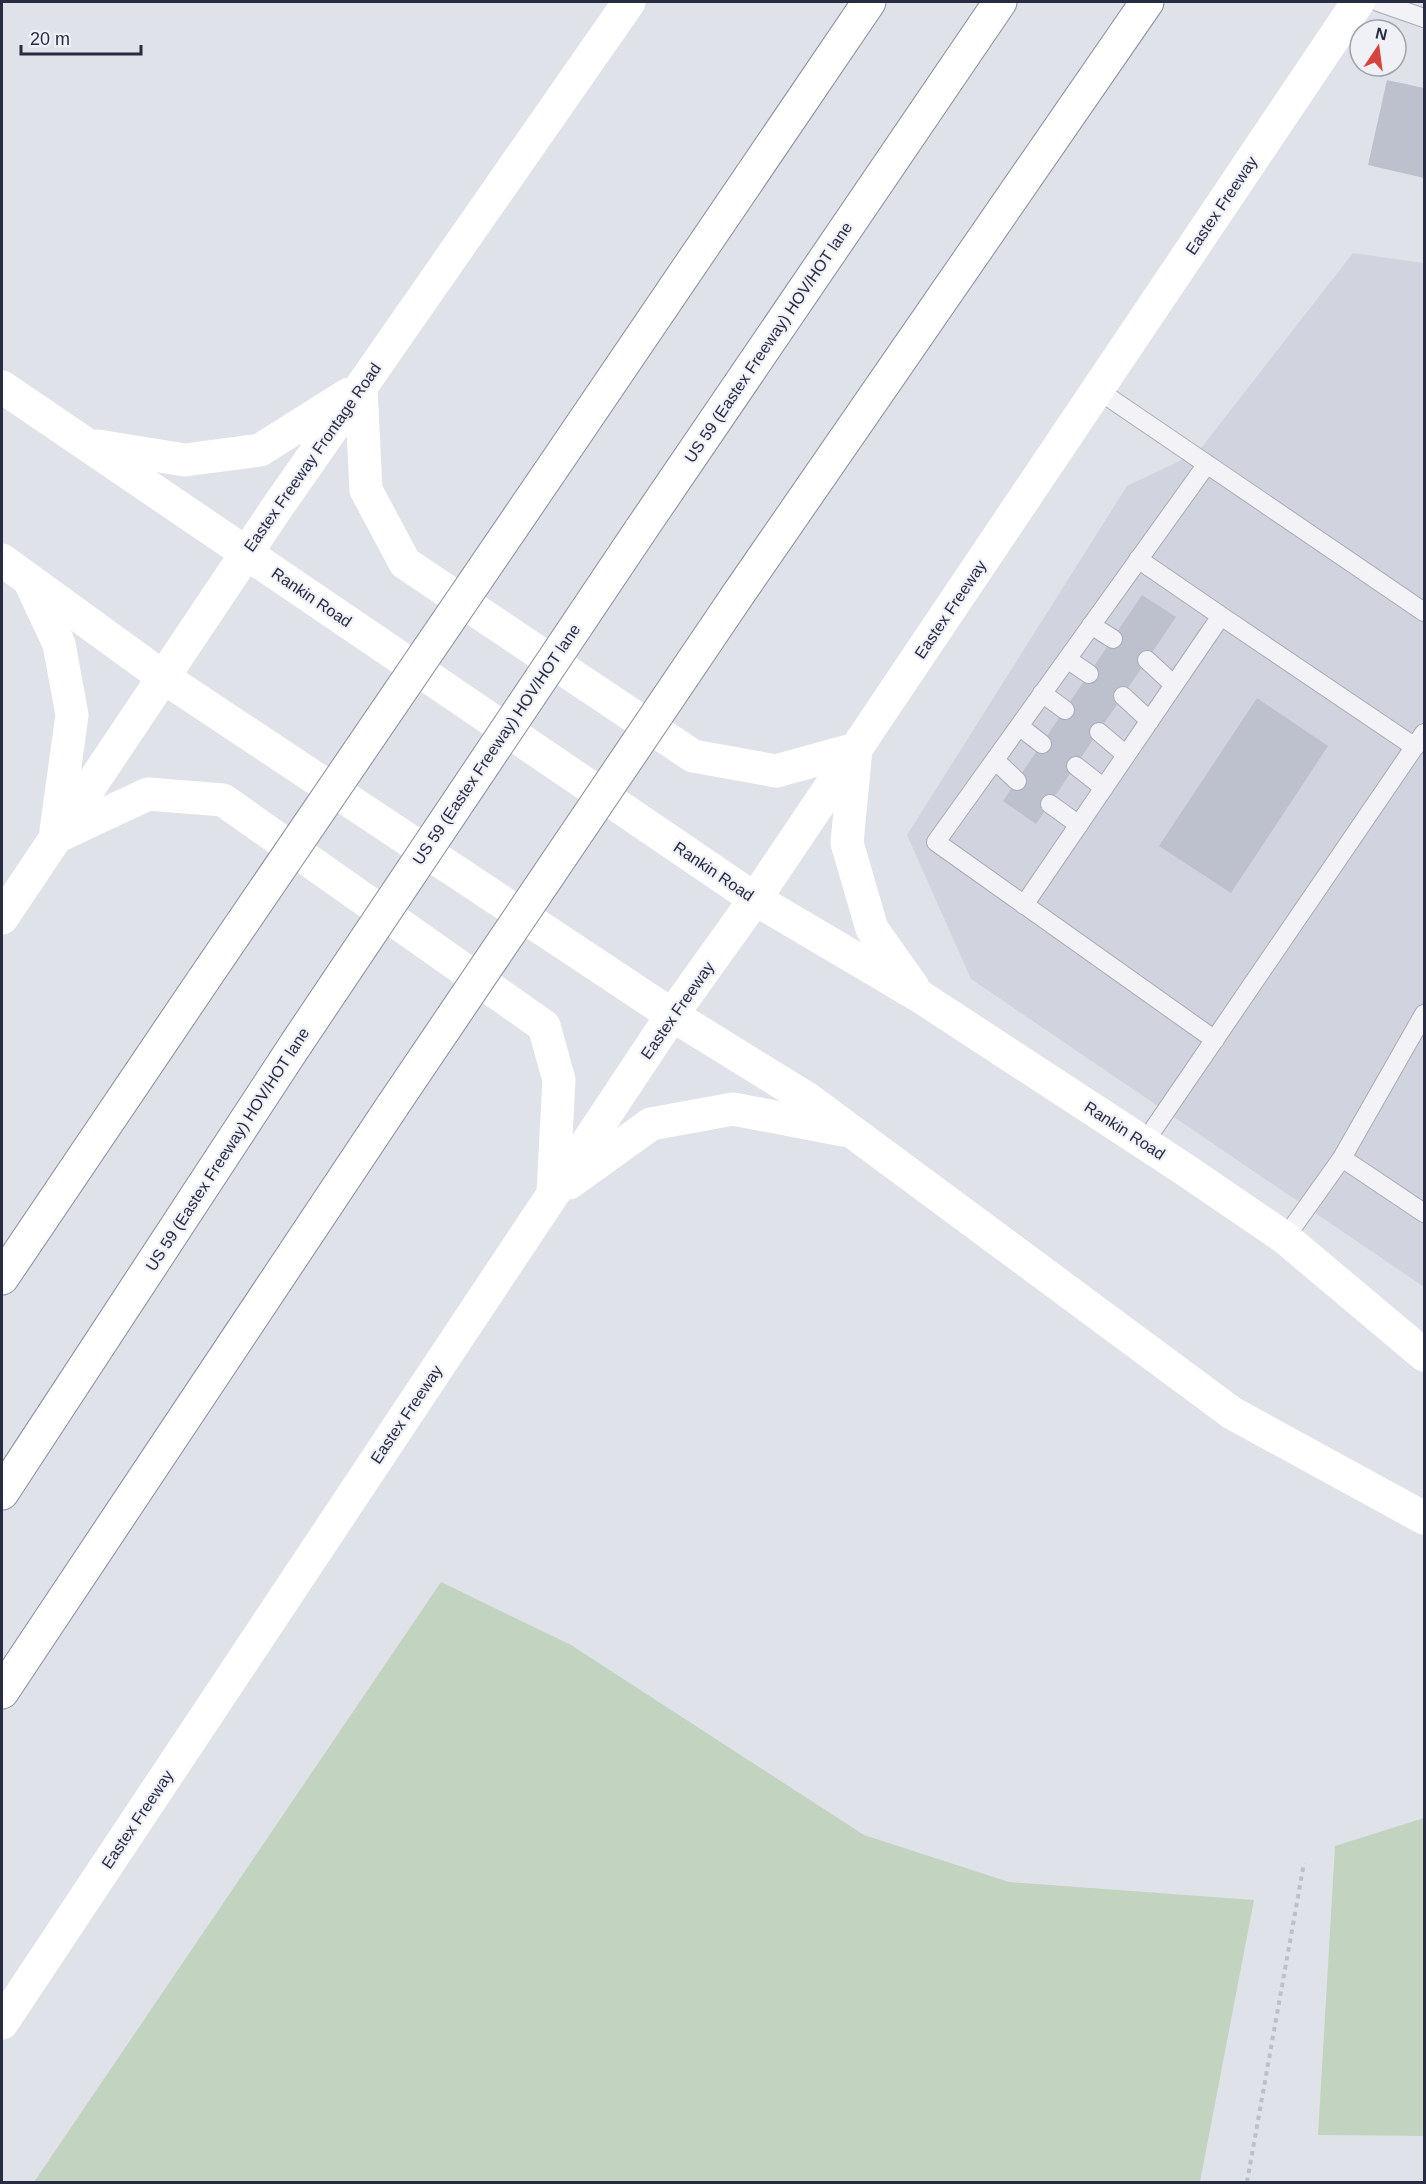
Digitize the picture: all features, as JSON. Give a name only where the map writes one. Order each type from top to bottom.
[{"type":"main road","name":"Eastex Freeway Frontage Road","points":[[2,918],[246,552],[629,2]]},
{"type":"main road","points":[[2,1278],[869,2]]},
{"type":"main road","name":"US 59 (Eastex Freeway) HOV/HOT lane","points":[[2,1493],[296,1044],[640,531],[1000,2]]},
{"type":"main road","points":[[2,1692],[393,1105],[737,596],[1146,2]]},
{"type":"main road","name":"Eastex Freeway","points":[[2,2023],[672,1015],[755,899],[1358,2]]},
{"type":"main road","name":"Rankin Road","points":[[2,387],[755,899],[921,997],[1144,1143],[1285,1239],[1425,1355]]},
{"type":"main road","points":[[85,444],[185,460],[260,450],[361,387],[366,490],[405,563],[693,756],[776,771],[856,749],[847,843],[872,929],[921,997]]},
{"type":"main road","points":[[2,560],[163,677],[672,1015],[808,1099],[1232,1413],[1425,1518]]},
{"type":"main road","points":[[29,580],[59,644],[72,715],[55,837]]},
{"type":"main road","points":[[55,837],[148,794],[223,800],[544,1026],[559,1080],[553,1194]]},
{"type":"main road","points":[[553,1194],[651,1124],[733,1109],[851,1131]]},
{"type":"lane","points":[[1378,2],[1425,18]]},
{"type":"lane","points":[[1098,390],[1425,612]]},
{"type":"lane","points":[[1207,464],[936,842],[1215,1040]]},
{"type":"lane","points":[[1138,559],[1221,615],[1420,740],[1144,1143]]},
{"type":"lane","points":[[1024,905],[1221,615]]},
{"type":"lane","points":[[1091,625],[1113,639]]},
{"type":"lane","points":[[1067,659],[1089,674]]},
{"type":"lane","points":[[1147,660],[1174,685]]},
{"type":"lane","points":[[1042,693],[1065,710]]},
{"type":"lane","points":[[1123,696],[1150,721]]},
{"type":"lane","points":[[1019,726],[1042,744]]},
{"type":"lane","points":[[1099,732],[1126,755]]},
{"type":"lane","points":[[994,760],[1017,781]]},
{"type":"lane","points":[[1076,766],[1104,788]]},
{"type":"lane","points":[[1050,804],[1079,825]]},
{"type":"lane","points":[[1285,1239],[1342,1158],[1425,1014]]},
{"type":"lane","points":[[1342,1158],[1425,1213]]},
{"type":"path","points":[[1247,2182],[1304,1863]]},
{"type":"shaded area","points":[[1353,253],[1424,263],[1424,1287],[971,979],[907,835],[1127,486],[1198,452]]},
{"type":"green space","points":[[441,1582],[571,1645],[864,1835],[1009,1882],[1254,1900],[1200,2182],[34,2182]]},
{"type":"green space","points":[[1424,1818],[1424,2136],[1318,2135],[1335,1846]]},
{"type":"building","points":[[1387,80],[1424,88],[1424,178],[1368,165]]},
{"type":"building","points":[[1142,595],[1176,617],[1036,824],[1003,801]]},
{"type":"building","points":[[1257,698],[1328,746],[1231,893],[1159,846]]}]
